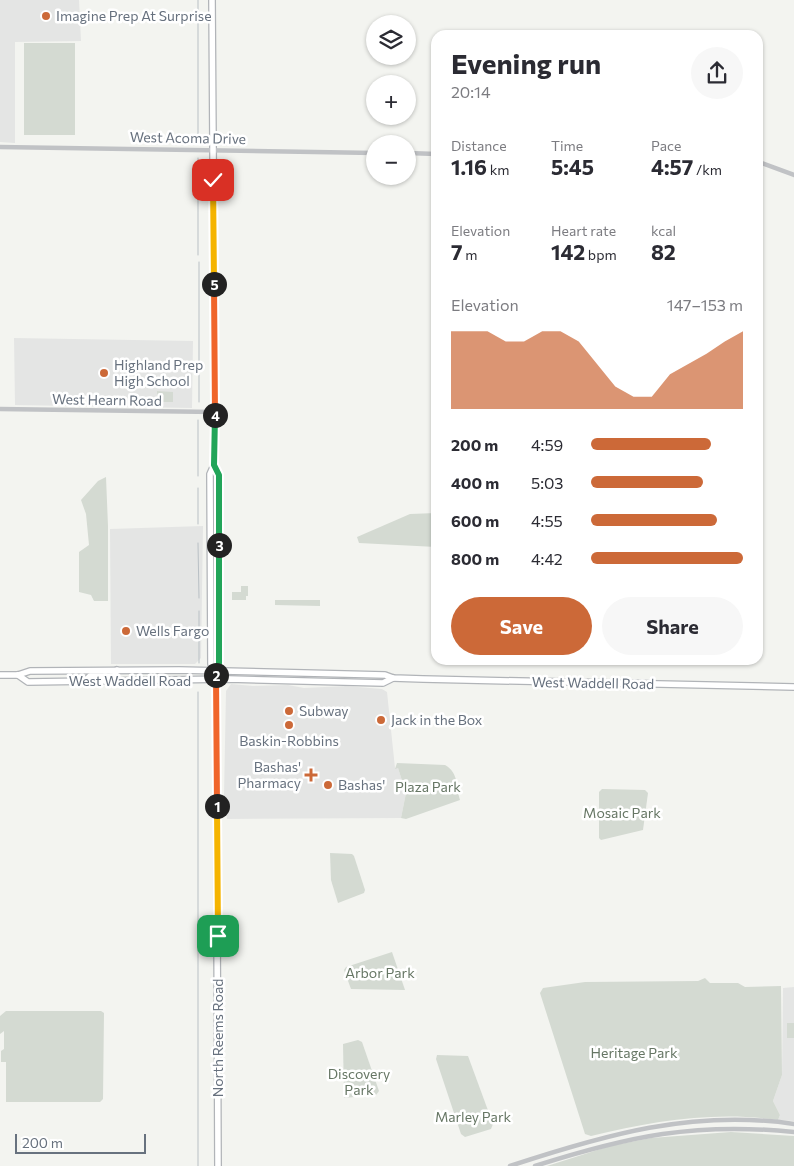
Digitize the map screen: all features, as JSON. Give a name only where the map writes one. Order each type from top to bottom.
[{"type":"main road","name":"North Reems Road","points":[[212,0],[214,465],[219,475],[219,663],[216,670],[218,1166]]},
{"type":"main road","points":[[85,681],[90,676],[114,676],[117,670]]},
{"type":"main road","name":"West Waddell Road","points":[[0,675],[18,675],[30,671],[216,670],[385,674],[393,678],[794,687]]},
{"type":"main road","points":[[303,681],[322,677],[353,677],[361,674]]},
{"type":"main road","name":"West Waddell Road","points":[[18,675],[28,682],[217,680],[383,683],[393,678]]},
{"type":"street","name":"West Acoma Drive","points":[[0,147],[366,153]]},
{"type":"street","points":[[416,153],[431,154]]},
{"type":"street","points":[[763,164],[794,176]]},
{"type":"street","name":"West Hearn Road","points":[[0,410],[215,412]]},
{"type":"street","points":[[510,1166],[602,1137],[663,1124],[712,1120],[794,1124]]},
{"type":"street","points":[[535,1166],[613,1142],[670,1132],[732,1128],[794,1132]]},
{"type":"shaded area","points":[[0,0],[79,0],[81,41],[15,42],[15,143],[0,142]]},
{"type":"shaded area","name":"Highland Prep High School","points":[[14,338],[193,341],[192,408],[15,405]]},
{"type":"shaded area","points":[[203,526],[201,658],[195,664],[111,664],[110,529]]},
{"type":"shaded area","points":[[231,684],[253,686],[288,685],[304,688],[346,686],[382,689],[387,692],[395,768],[398,768],[406,793],[401,818],[227,819],[224,796],[226,691]]},
{"type":"shaded area","points":[[794,987],[794,1121],[778,1120],[780,1115],[773,1101],[782,1075],[783,988]]},
{"type":"green space","points":[[24,43],[75,43],[75,135],[24,135]]},
{"type":"green space","points":[[157,391],[173,392],[173,402],[157,402]]},
{"type":"green space","points":[[106,477],[108,601],[94,601],[91,595],[79,592],[79,552],[89,545],[86,514],[81,500],[98,481]]},
{"type":"green space","points":[[431,513],[431,547],[359,543],[357,537],[410,514]]},
{"type":"green space","points":[[241,586],[248,586],[246,600],[232,600],[232,592],[241,592]]},
{"type":"green space","points":[[275,600],[320,600],[320,606],[275,605]]},
{"type":"green space","name":"Plaza Park","points":[[397,763],[445,765],[455,776],[460,800],[406,819],[401,818],[406,793],[398,768],[395,769]]},
{"type":"green space","name":"Mosaic Park","points":[[602,789],[645,790],[648,793],[643,830],[601,840],[599,838],[599,792]]},
{"type":"green space","points":[[330,853],[352,854],[354,856],[365,890],[364,893],[338,903],[331,880]]},
{"type":"green space","name":"Arbor Park","points":[[392,952],[405,990],[351,989],[344,970],[346,967]]},
{"type":"green space","name":"Heritage Park","points":[[705,978],[710,983],[738,983],[745,987],[781,986],[782,1075],[773,1101],[780,1115],[778,1120],[754,1117],[707,1117],[661,1122],[591,1136],[585,1134],[540,993],[543,988],[585,982],[698,981]]},
{"type":"green space","points":[[6,1011],[101,1011],[104,1013],[103,1099],[100,1102],[6,1102],[6,1062],[1,1062],[1,1051],[4,1049],[4,1031],[0,1034],[0,1016]]},
{"type":"green space","points":[[787,1023],[794,1023],[794,1038],[787,1038]]},
{"type":"green space","name":"Discovery Park","points":[[358,1040],[362,1042],[379,1091],[376,1095],[344,1098],[343,1044]]},
{"type":"green space","name":"Marley Park","points":[[437,1055],[468,1056],[493,1124],[491,1129],[465,1137],[461,1134],[436,1059]]},
{"type":"green space","points":[[731,1132],[794,1136],[794,1166],[547,1166],[610,1146],[651,1138]]},
{"type":"waterway","points":[[198,0],[198,141]]},
{"type":"waterway","points":[[198,158],[198,255]]},
{"type":"waterway","points":[[199,262],[199,402]]},
{"type":"waterway","points":[[198,420],[198,476]]},
{"type":"waterway","points":[[198,488],[198,524]]},
{"type":"waterway","points":[[198,543],[199,598]]},
{"type":"waterway","points":[[199,611],[199,663]]},
{"type":"waterway","points":[[198,692],[198,1166]]},
{"type":"place","name":"Imagine Prep At Surprise","points":[[46,16]]},
{"type":"place","name":"Highland Prep High School","points":[[104,373]]},
{"type":"place","name":"Wells Fargo","points":[[126,631]]},
{"type":"place","name":"Subway","points":[[289,711]]},
{"type":"place","name":"Jack in the Box","points":[[381,720]]},
{"type":"place","name":"Baskin-Robbins","points":[[289,725]]},
{"type":"place","name":"Bashas' Pharmacy","points":[[311,775]]},
{"type":"place","name":"Bashas'","points":[[328,785]]},
{"type":"route","points":[[213,180],[214,465],[219,475],[219,663],[216,670],[218,936]]}]
